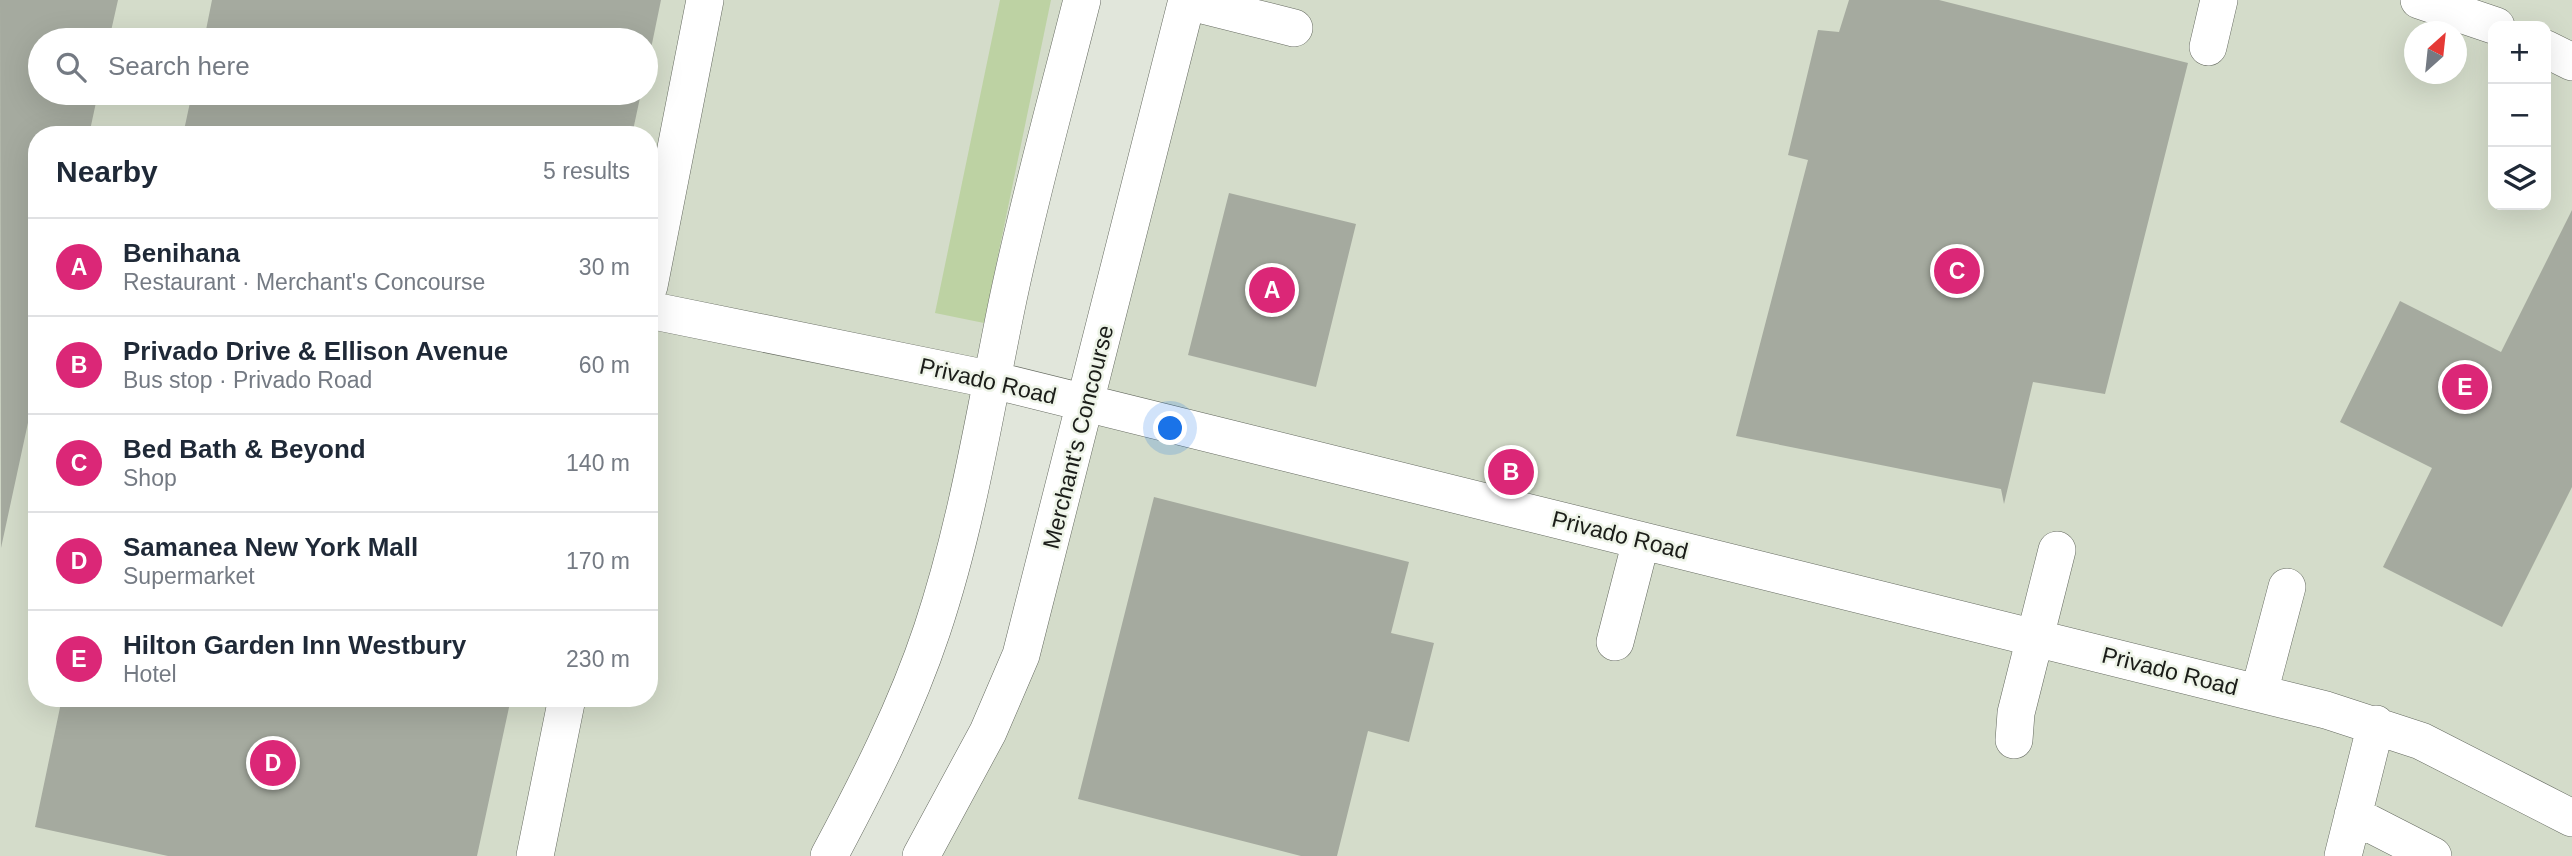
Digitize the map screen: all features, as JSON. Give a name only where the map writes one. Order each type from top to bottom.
[{"type":"street","points":[[658,240],[705,0]]},
{"type":"street","points":[[828,856],[889,737],[932,630],[982,440],[1006,307],[1082,0]]},
{"type":"street","points":[[1187,0],[1294,28]]},
{"type":"street","name":"Merchant's Concourse","points":[[921,856],[988,732],[1021,655],[1187,0]]},
{"type":"street","points":[[2208,47],[2219,0]]},
{"type":"street","points":[[2419,0],[2488,23]]},
{"type":"street","points":[[2551,52],[2572,62]]},
{"type":"street","name":"Privado Road","points":[[658,312],[993,380],[2259,693],[2376,724],[2475,766],[2572,818]]},
{"type":"street","points":[[1615,642],[1641,541]]},
{"type":"street","points":[[2014,740],[2016,713],[2057,550]]},
{"type":"street","points":[[2259,693],[2287,587]]},
{"type":"street","points":[[535,856],[565,707]]},
{"type":"street","points":[[2343,856],[2376,724]]},
{"type":"street","points":[[2353,815],[2433,856]]},
{"type":"shaded area","points":[[0,0],[1082,0],[947,578],[829,856],[0,856]]},
{"type":"shaded area","points":[[1187,0],[2572,0],[2572,856],[921,856],[988,732]]},
{"type":"green space","points":[[1000,0],[1051,0],[984,323],[935,313]]},
{"type":"building","points":[[0,0],[118,0],[112,28],[28,28],[28,105],[95,105],[91,126],[28,126],[28,423],[1,548]]},
{"type":"building","points":[[212,0],[661,0],[655,28],[206,28]]},
{"type":"building","points":[[1849,0],[1939,0],[2188,63],[2105,394],[2033,382],[2004,504],[2001,489],[1736,436],[1808,160],[1788,155],[1818,30],[1839,32]]},
{"type":"building","points":[[189,105],[638,105],[634,126],[185,126]]},
{"type":"building","points":[[1229,193],[1356,224],[1316,387],[1188,355]]},
{"type":"building","points":[[2572,210],[2572,487],[2502,627],[2383,567],[2432,468],[2340,422],[2400,301],[2501,352]]},
{"type":"building","points":[[1154,497],[1409,562],[1391,633],[1434,643],[1409,742],[1368,731],[1337,856],[1301,856],[1078,799]]},
{"type":"building","points":[[60,707],[509,707],[477,856],[168,856],[35,827]]},
{"type":"place","name":"Bed Bath & Beyond","points":[[1957,271]]},
{"type":"place","name":"Benihana","points":[[1272,290]]},
{"type":"place","name":"Hilton Garden Inn Westbury","points":[[2465,387]]},
{"type":"place","name":"Privado Drive & Ellison Avenue","points":[[1511,472]]},
{"type":"place","name":"Samanea New York Mall","points":[[273,763]]}]
